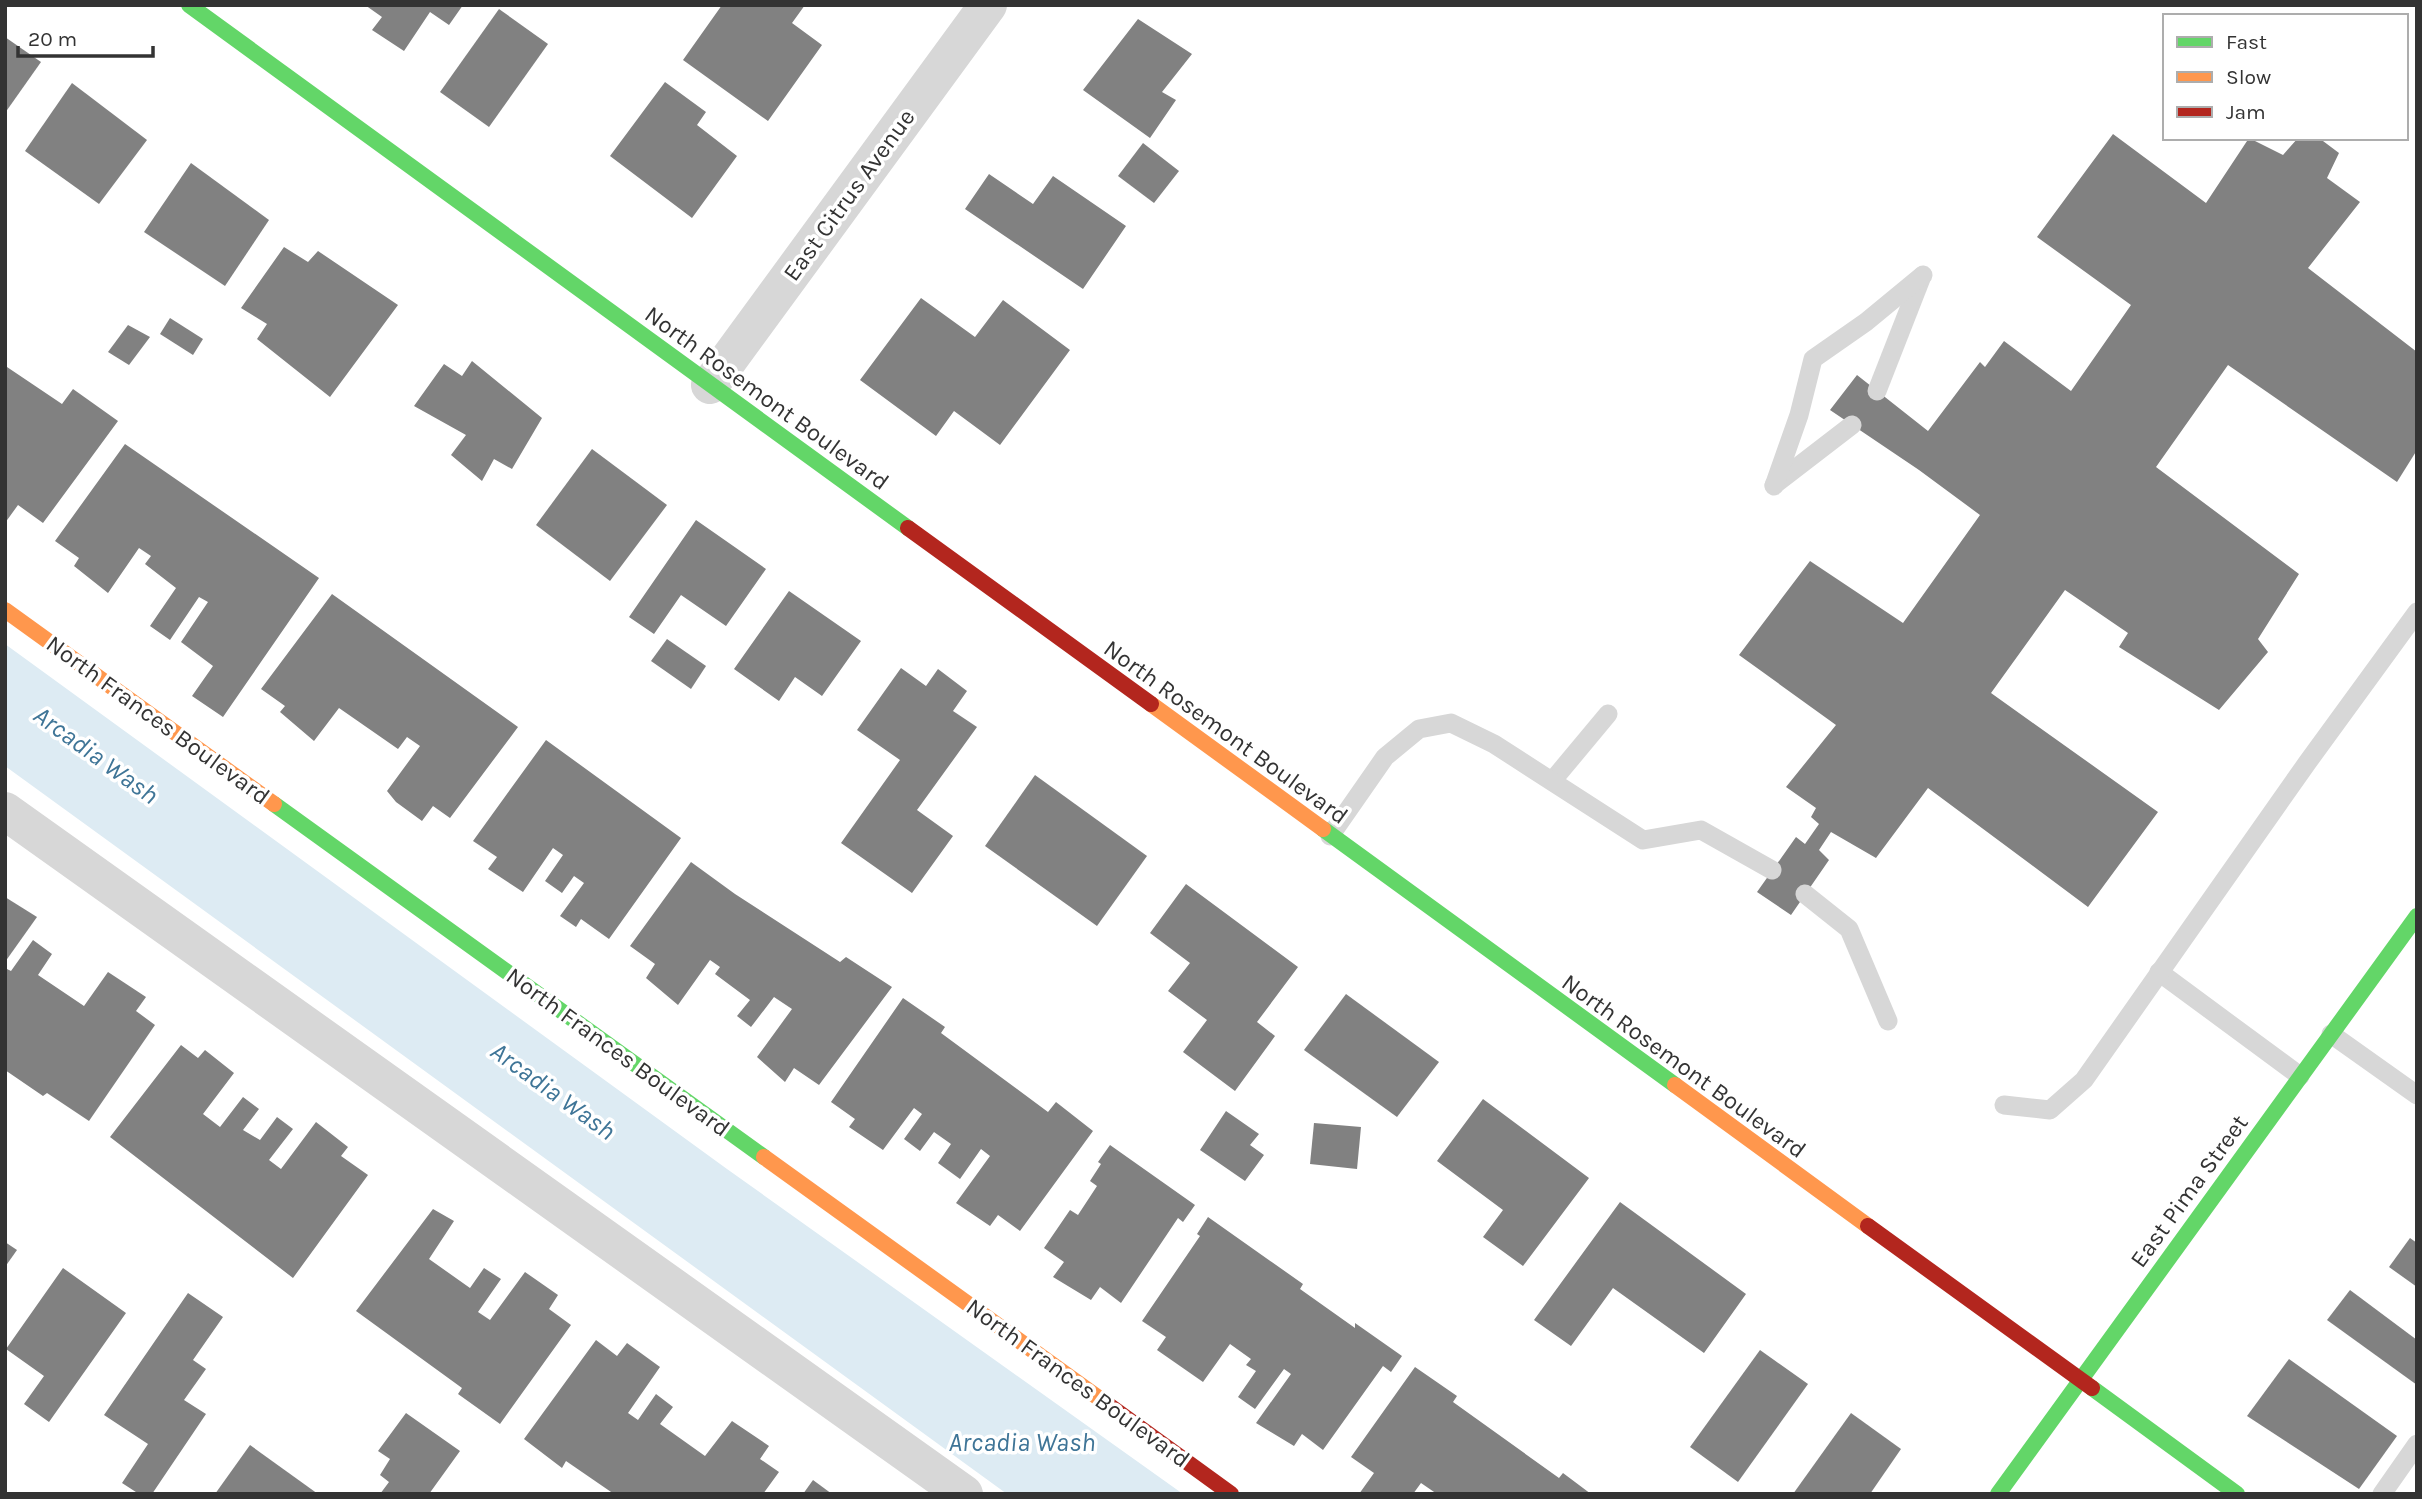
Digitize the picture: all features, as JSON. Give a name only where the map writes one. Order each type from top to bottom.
[{"type":"street","name":"North Rosemont Boulevard","points":[[189,5],[2236,1494]]},
{"type":"street","name":"East Citrus Avenue","points":[[710,385],[988,5]]},
{"type":"street","name":"North Frances Boulevard","points":[[5,610],[1231,1494]]},
{"type":"street","points":[[5,811],[964,1494]]},
{"type":"street","name":"East Pima Street","points":[[1998,1494],[2331,1034],[2409,943],[2417,916]]},
{"type":"lane","points":[[1852,425],[1774,486],[1799,415],[1813,359],[1866,322],[1923,275],[1877,391]]},
{"type":"lane","points":[[2004,1105],[2050,1110],[2084,1080],[2417,612]]},
{"type":"lane","points":[[1553,780],[1608,714]]},
{"type":"lane","points":[[1330,836],[1385,757],[1419,729],[1451,723],[1494,744],[1643,840],[1701,830],[1772,870]]},
{"type":"lane","points":[[1805,894],[1849,929],[1888,1021]]},
{"type":"lane","points":[[2159,972],[2300,1076]]},
{"type":"lane","points":[[2331,1034],[2417,1095]]},
{"type":"lane","points":[[2382,1494],[2417,1444]]},
{"type":"water","name":"Arcadia Wash","points":[[5,644],[727,1169],[1183,1494],[1007,1494],[5,766]]},
{"type":"building","points":[[365,5],[463,5],[449,25],[430,12],[404,51],[372,30],[382,17]]},
{"type":"building","points":[[722,5],[805,5],[792,23],[822,45],[768,121],[683,60]]},
{"type":"building","points":[[499,9],[548,44],[489,127],[440,92]]},
{"type":"building","points":[[1138,19],[1192,54],[1162,92],[1176,100],[1150,138],[1083,90]]},
{"type":"building","points":[[5,37],[41,62],[5,113]]},
{"type":"building","points":[[665,82],[706,112],[697,125],[737,156],[692,218],[610,156]]},
{"type":"building","points":[[72,83],[147,140],[99,204],[25,151]]},
{"type":"building","points":[[2113,134],[2206,203],[2248,140],[2283,155],[2296,140],[2322,140],[2339,153],[2327,178],[2360,202],[2308,268],[2417,352],[2417,450],[2397,482],[2228,365],[2156,467],[2299,574],[2258,639],[2268,652],[2219,710],[2119,647],[2128,633],[2065,590],[1991,693],[2158,812],[2088,907],[1928,788],[1876,858],[1831,832],[1819,850],[1829,860],[1791,915],[1757,892],[1796,837],[1805,844],[1819,824],[1811,817],[1816,808],[1786,787],[1836,725],[1739,655],[1810,561],[1903,623],[1980,515],[1830,410],[1857,375],[1928,431],[1980,362],[1985,367],[2004,341],[2071,391],[2131,305],[2037,237]]},
{"type":"building","points":[[1143,143],[1179,171],[1154,203],[1118,176]]},
{"type":"building","points":[[191,163],[269,220],[225,286],[144,232]]},
{"type":"building","points":[[989,174],[1033,204],[1053,176],[1126,226],[1083,289],[965,209]]},
{"type":"building","points":[[284,247],[308,262],[318,251],[398,305],[330,397],[257,339],[267,324],[241,308]]},
{"type":"building","points":[[921,298],[975,337],[1003,300],[1070,350],[1000,445],[954,411],[936,436],[860,380]]},
{"type":"building","points":[[170,318],[203,339],[193,355],[160,334]]},
{"type":"building","points":[[128,325],[150,337],[129,365],[108,352]]},
{"type":"building","points":[[472,361],[542,418],[512,469],[494,459],[482,481],[451,455],[466,435],[414,406],[444,364],[462,376]]},
{"type":"building","points":[[7,367],[62,404],[73,389],[118,421],[43,523],[18,505],[5,523]]},
{"type":"building","points":[[125,444],[319,578],[223,717],[192,696],[213,666],[181,642],[208,602],[199,597],[170,640],[150,626],[176,588],[145,564],[151,556],[139,548],[108,593],[74,566],[79,558],[55,541]]},
{"type":"building","points":[[592,449],[667,505],[610,581],[536,525]]},
{"type":"building","points":[[696,520],[766,569],[726,626],[681,595],[654,634],[629,617]]},
{"type":"building","points":[[789,591],[861,641],[822,696],[795,677],[779,701],[734,669]]},
{"type":"building","points":[[332,594],[518,727],[450,818],[433,806],[422,821],[396,802],[387,791],[420,746],[407,737],[398,749],[339,708],[314,741],[280,712],[285,706],[261,689]]},
{"type":"building","points":[[667,639],[706,666],[691,689],[651,661]]},
{"type":"building","points":[[901,668],[926,686],[938,669],[967,691],[953,711],[977,727],[917,810],[953,836],[912,893],[841,843],[900,760],[857,730]]},
{"type":"building","points":[[546,740],[681,838],[609,939],[581,919],[576,927],[560,916],[584,883],[574,876],[562,893],[545,881],[563,855],[553,848],[523,892],[488,869],[497,857],[473,841]]},
{"type":"building","points":[[1035,775],[1147,856],[1097,926],[985,846]]},
{"type":"building","points":[[691,862],[840,962],[846,957],[892,987],[819,1085],[794,1068],[785,1082],[757,1057],[792,1009],[774,997],[751,1027],[737,1016],[750,1000],[715,974],[720,967],[710,960],[678,1005],[646,978],[655,964],[630,946]]},
{"type":"building","points":[[1186,884],[1298,967],[1257,1022],[1275,1036],[1235,1091],[1183,1052],[1207,1020],[1168,991],[1190,963],[1150,933]]},
{"type":"building","points":[[5,897],[37,917],[5,962]]},
{"type":"building","points":[[33,940],[52,954],[38,975],[84,1006],[108,972],[146,997],[136,1011],[155,1025],[89,1121],[47,1093],[43,1096],[5,1070],[5,968],[11,971]]},
{"type":"building","points":[[1346,994],[1439,1062],[1397,1117],[1304,1050]]},
{"type":"building","points":[[903,998],[945,1027],[941,1033],[1048,1112],[1056,1102],[1093,1131],[1020,1231],[998,1215],[990,1226],[956,1203],[990,1156],[981,1149],[960,1179],[938,1163],[951,1144],[934,1132],[920,1151],[904,1139],[922,1114],[914,1108],[883,1150],[849,1127],[855,1119],[831,1102]]},
{"type":"building","points":[[181,1045],[198,1058],[205,1050],[234,1073],[203,1114],[220,1127],[243,1097],[259,1109],[243,1130],[260,1140],[277,1117],[293,1129],[269,1160],[281,1169],[316,1122],[348,1147],[341,1156],[368,1175],[293,1278],[110,1137]]},
{"type":"building","points":[[1483,1099],[1589,1178],[1523,1266],[1483,1237],[1503,1210],[1437,1161]]},
{"type":"building","points":[[1226,1111],[1259,1134],[1250,1145],[1264,1155],[1245,1181],[1200,1150]]},
{"type":"building","points":[[1314,1123],[1361,1127],[1357,1169],[1310,1164]]},
{"type":"building","points":[[1110,1145],[1195,1205],[1183,1222],[1178,1218],[1121,1303],[1100,1287],[1091,1300],[1053,1277],[1064,1262],[1044,1248],[1070,1210],[1078,1215],[1097,1186],[1090,1181],[1101,1164],[1098,1162]]},
{"type":"building","points":[[1620,1202],[1746,1294],[1704,1353],[1613,1288],[1571,1346],[1534,1320]]},
{"type":"building","points":[[433,1209],[454,1221],[429,1259],[470,1288],[484,1268],[501,1279],[478,1312],[490,1320],[525,1272],[558,1295],[549,1309],[571,1325],[500,1424],[458,1394],[462,1388],[356,1311]]},
{"type":"building","points":[[1208,1217],[1303,1284],[1300,1289],[1355,1328],[1355,1323],[1402,1356],[1391,1372],[1383,1366],[1323,1450],[1302,1434],[1294,1446],[1256,1423],[1291,1374],[1284,1369],[1255,1409],[1238,1397],[1256,1371],[1246,1365],[1251,1359],[1230,1344],[1203,1382],[1157,1350],[1166,1337],[1142,1321],[1200,1236],[1197,1234]]},
{"type":"building","points":[[2410,1238],[2417,1243],[2417,1287],[2389,1267]]},
{"type":"building","points":[[5,1242],[17,1250],[5,1267]]},
{"type":"building","points":[[63,1268],[126,1313],[49,1422],[24,1404],[44,1376],[6,1349]]},
{"type":"building","points":[[2350,1290],[2417,1340],[2417,1385],[2327,1320]]},
{"type":"building","points":[[188,1293],[223,1317],[193,1360],[206,1369],[184,1400],[206,1414],[152,1494],[139,1494],[122,1483],[148,1444],[104,1415]]},
{"type":"building","points":[[596,1340],[617,1356],[627,1343],[660,1367],[628,1413],[638,1420],[656,1394],[673,1407],[660,1424],[705,1456],[732,1421],[769,1446],[760,1459],[779,1472],[763,1494],[614,1494],[566,1461],[562,1468],[524,1439]]},
{"type":"building","points":[[1760,1350],[1808,1384],[1738,1482],[1690,1447]]},
{"type":"building","points":[[2289,1359],[2397,1436],[2359,1489],[2247,1416]]},
{"type":"building","points":[[1415,1367],[1457,1396],[1453,1402],[1559,1478],[1563,1473],[1591,1494],[1437,1494],[1421,1483],[1413,1494],[1359,1494],[1374,1473],[1351,1457]]},
{"type":"building","points":[[406,1413],[460,1451],[429,1494],[380,1494],[389,1482],[380,1475],[390,1459],[378,1451]]},
{"type":"building","points":[[1851,1413],[1901,1449],[1870,1494],[1793,1494]]},
{"type":"building","points":[[250,1445],[318,1494],[215,1494]]},
{"type":"building","points":[[813,1480],[832,1494],[803,1494]]},
{"type":"traffic: fast","points":[[189,5],[908,528]]},
{"type":"traffic: fast","points":[[274,804],[764,1157]]},
{"type":"traffic: fast","points":[[1323,829],[1675,1085]]},
{"type":"traffic: fast","points":[[1998,1494],[2417,916]]},
{"type":"traffic: fast","points":[[2092,1388],[2237,1494]]},
{"type":"traffic: slow","points":[[5,610],[274,804]]},
{"type":"traffic: slow","points":[[1151,704],[1323,829]]},
{"type":"traffic: slow","points":[[1675,1085],[1868,1226]]},
{"type":"traffic: slow","points":[[764,1157],[1107,1404]]},
{"type":"traffic: jam","points":[[908,528],[1151,704]]},
{"type":"traffic: jam","points":[[1868,1226],[2092,1388]]},
{"type":"traffic: jam","points":[[1107,1404],[1231,1494]]}]
